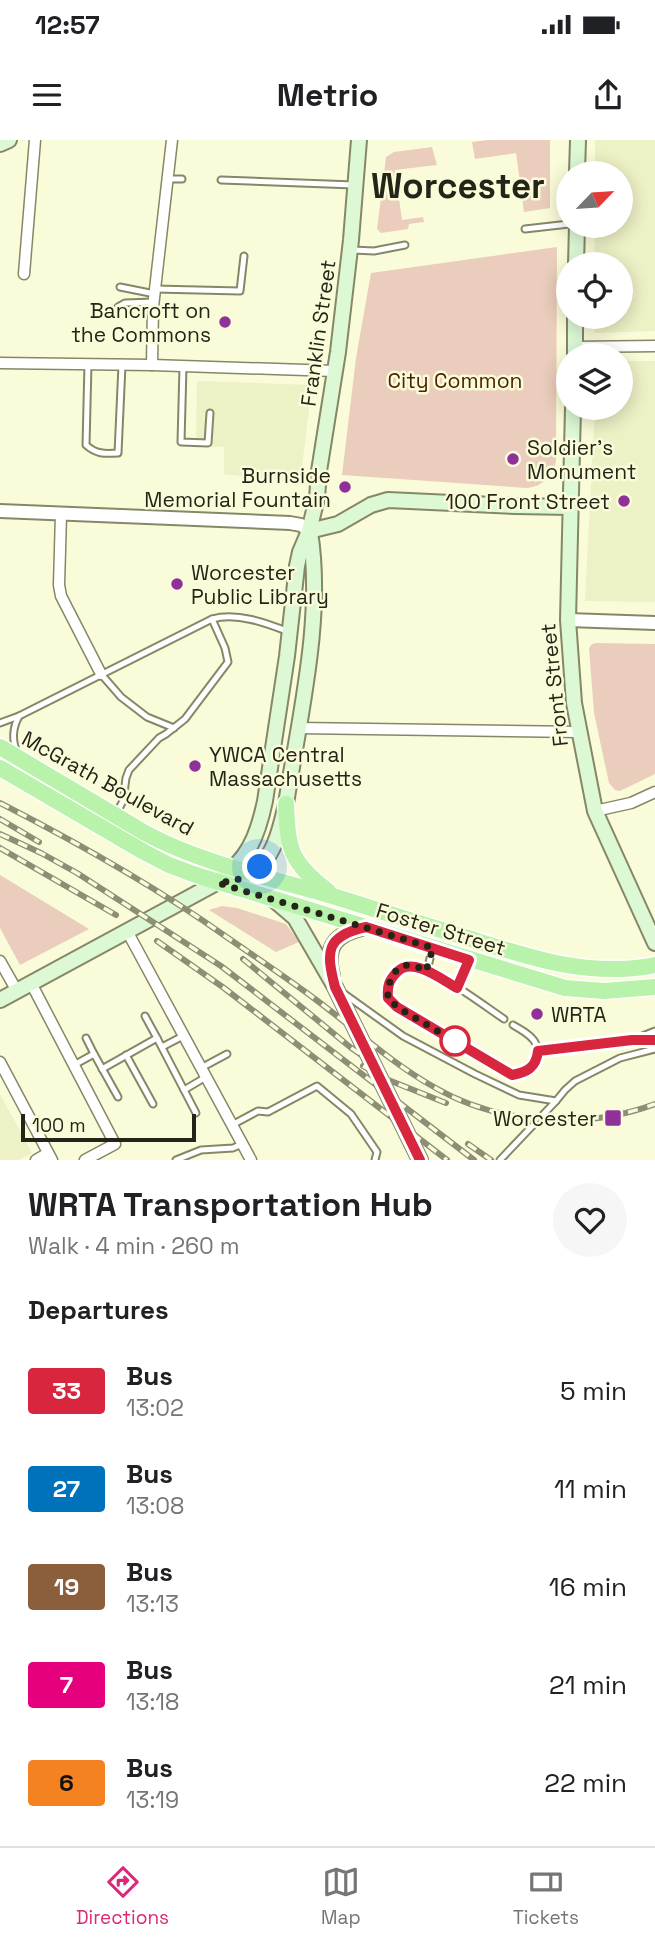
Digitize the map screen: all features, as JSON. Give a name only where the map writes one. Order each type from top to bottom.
[{"type":"main road","points":[[0,144],[9,140]]},
{"type":"main road","name":"Franklin Street","points":[[218,883],[236,868],[246,854],[261,821],[300,552],[309,531],[317,498],[350,250],[359,140]]},
{"type":"main road","points":[[577,161],[578,140]]},
{"type":"main road","name":"Front Street","points":[[573,420],[568,620],[574,703],[595,811],[655,943]]},
{"type":"main road","points":[[309,531],[331,527],[372,505],[388,500],[571,507]]},
{"type":"main road","name":"Franklin Street","points":[[253,873],[265,860],[276,840],[286,804],[313,624],[314,570],[309,531]]},
{"type":"main road","name":"McGrath Boulevard","points":[[0,747],[164,843],[203,859],[253,873]]},
{"type":"main road","name":"McGrath Boulevard","points":[[0,768],[158,859],[218,883]]},
{"type":"main road","points":[[286,804],[287,836],[294,858],[314,880],[335,897]]},
{"type":"main road","points":[[0,1000],[218,883],[253,873]]},
{"type":"main road","name":"Foster Street","points":[[253,873],[560,965],[602,970],[655,965]]},
{"type":"main road","name":"Foster Street","points":[[218,883],[565,988],[604,991],[655,987]]},
{"type":"main road","points":[[270,897],[295,918],[335,987],[420,1160]]},
{"type":"main road","points":[[335,987],[329,952],[342,935],[366,927]]},
{"type":"street","points":[[24,274],[35,140]]},
{"type":"street","points":[[152,365],[154,295],[172,140]]},
{"type":"street","points":[[633,347],[655,346]]},
{"type":"street","points":[[0,363],[335,371]]},
{"type":"street","points":[[0,511],[290,523],[309,531]]},
{"type":"street","points":[[61,514],[61,596],[102,674]]},
{"type":"street","points":[[568,620],[655,623]]},
{"type":"street","points":[[298,727],[579,732]]},
{"type":"street","points":[[595,811],[631,803],[655,792]]},
{"type":"street","points":[[127,931],[251,1160]]},
{"type":"street","points":[[0,961],[17,991]]},
{"type":"street","points":[[31,983],[115,1144],[85,1160]]},
{"type":"street","points":[[0,1062],[50,1157],[36,1160]]},
{"type":"lane","points":[[168,178],[182,179]]},
{"type":"lane","points":[[221,180],[356,185]]},
{"type":"lane","points":[[525,229],[556,225]]},
{"type":"lane","points":[[350,250],[374,251],[405,245]]},
{"type":"lane","points":[[118,307],[154,295],[240,291],[244,256]]},
{"type":"lane","points":[[120,287],[154,295]]},
{"type":"lane","points":[[88,364],[86,444],[94,452],[108,454],[118,453],[122,365]]},
{"type":"lane","points":[[183,366],[181,442],[208,443],[209,413]]},
{"type":"lane","points":[[0,723],[212,619],[223,617],[257,621],[290,632]]},
{"type":"lane","points":[[115,815],[123,801],[129,770],[159,738],[185,719],[228,662],[212,619]]},
{"type":"lane","points":[[102,674],[121,697],[147,717],[174,728]]},
{"type":"lane","points":[[19,716],[13,730],[13,743],[21,759]]},
{"type":"lane","points":[[426,971],[433,948]]},
{"type":"lane","points":[[457,988],[469,960]]},
{"type":"lane","points":[[504,1019],[426,971],[408,965],[400,968],[390,980],[388,998],[397,1007],[512,1075],[531,1068],[537,1060],[538,1051],[530,1036],[513,1025]]},
{"type":"lane","points":[[335,987],[403,1036],[475,1074],[519,1095],[556,1101]]},
{"type":"lane","points":[[145,1016],[196,1113]]},
{"type":"lane","points":[[632,1040],[655,1031]]},
{"type":"lane","points":[[162,1047],[183,1035]]},
{"type":"lane","points":[[86,1038],[118,1097]]},
{"type":"lane","points":[[102,1069],[157,1038]]},
{"type":"lane","points":[[562,1048],[655,1040]]},
{"type":"lane","points":[[500,1160],[575,1081],[620,1058],[655,1049]]},
{"type":"lane","points":[[538,1051],[552,1050]]},
{"type":"lane","points":[[74,1065],[94,1054]]},
{"type":"lane","points":[[184,1090],[227,1054]]},
{"type":"lane","points":[[127,1055],[153,1104]]},
{"type":"lane","points":[[232,1126],[258,1111],[268,1112],[317,1086],[351,1114],[377,1152],[374,1160]]},
{"type":"lane","points":[[176,1160],[201,1150],[233,1148],[242,1143]]},
{"type":"shaded area","points":[[595,140],[655,140],[655,331],[594,333],[594,329],[633,329],[633,252],[594,252],[595,238],[634,238],[634,161],[595,161]]},
{"type":"shaded area","points":[[633,361],[655,361],[655,602],[585,601],[594,420],[633,420]]},
{"type":"shaded area","points":[[197,381],[312,385],[300,483],[224,474],[224,447],[196,446]]},
{"type":"shaded area","points":[[0,1094],[32,1153],[19,1160],[0,1160]]},
{"type":"green space","points":[[550,140],[550,208],[524,212],[516,153],[475,159],[472,142]]},
{"type":"green space","points":[[432,147],[437,165],[395,170],[402,220],[423,217],[424,222],[409,224],[408,229],[381,233],[377,229],[386,157],[394,152]]},
{"type":"green space","name":"City Common","points":[[557,247],[556,461],[546,480],[527,488],[342,475],[356,358],[371,273]]},
{"type":"green space","points":[[596,643],[655,644],[655,774],[620,791],[615,790],[609,783],[594,713],[589,648]]},
{"type":"green space","points":[[0,875],[89,929],[20,965],[0,928]]},
{"type":"green space","points":[[222,906],[237,908],[286,924],[299,942],[276,952],[209,910]]},
{"type":"railway","points":[[0,803],[145,883],[201,919],[330,1010],[403,1067],[459,1100],[514,1116],[571,1120],[600,1118],[655,1104]]},
{"type":"railway","points":[[0,819],[39,842]]},
{"type":"railway","points":[[0,834],[77,873],[221,966],[474,1160]]},
{"type":"railway","points":[[0,848],[116,915]]},
{"type":"railway","points":[[157,941],[224,988],[447,1160]]},
{"type":"railway","points":[[243,959],[377,1066]]},
{"type":"railway","points":[[363,1066],[386,1079],[446,1103]]},
{"type":"railway","points":[[468,1144],[491,1160]]},
{"type":"bus line","name":"33","points":[[420,1160],[335,987],[329,952],[342,935],[351,930],[366,927],[469,960],[457,988],[426,971],[408,965],[400,968],[390,980],[388,998],[397,1007],[512,1075],[531,1068],[537,1060],[538,1051],[632,1040],[655,1040]]},
{"type":"place","name":"Bancroft on the Commons","points":[[225,322]]},
{"type":"place","name":"Soldier's Monument","points":[[513,459]]},
{"type":"place","name":"Burnside Memorial Fountain","points":[[345,487]]},
{"type":"place","name":"100 Front Street","points":[[624,501]]},
{"type":"place","name":"Worcester Public Library","points":[[177,584]]},
{"type":"place","name":"YWCA Central Massachusetts","points":[[195,766]]},
{"type":"place","name":"WRTA","points":[[537,1014]]},
{"type":"place","name":"Worcester","points":[[613,1118]]},
{"type":"district","name":"Worcester","points":[[458,186]]},
{"type":"route","points":[[260,867],[243,877],[218,883],[433,948],[426,971],[408,965],[400,968],[390,980],[388,998],[397,1007],[466,1048],[455,1041]]}]
